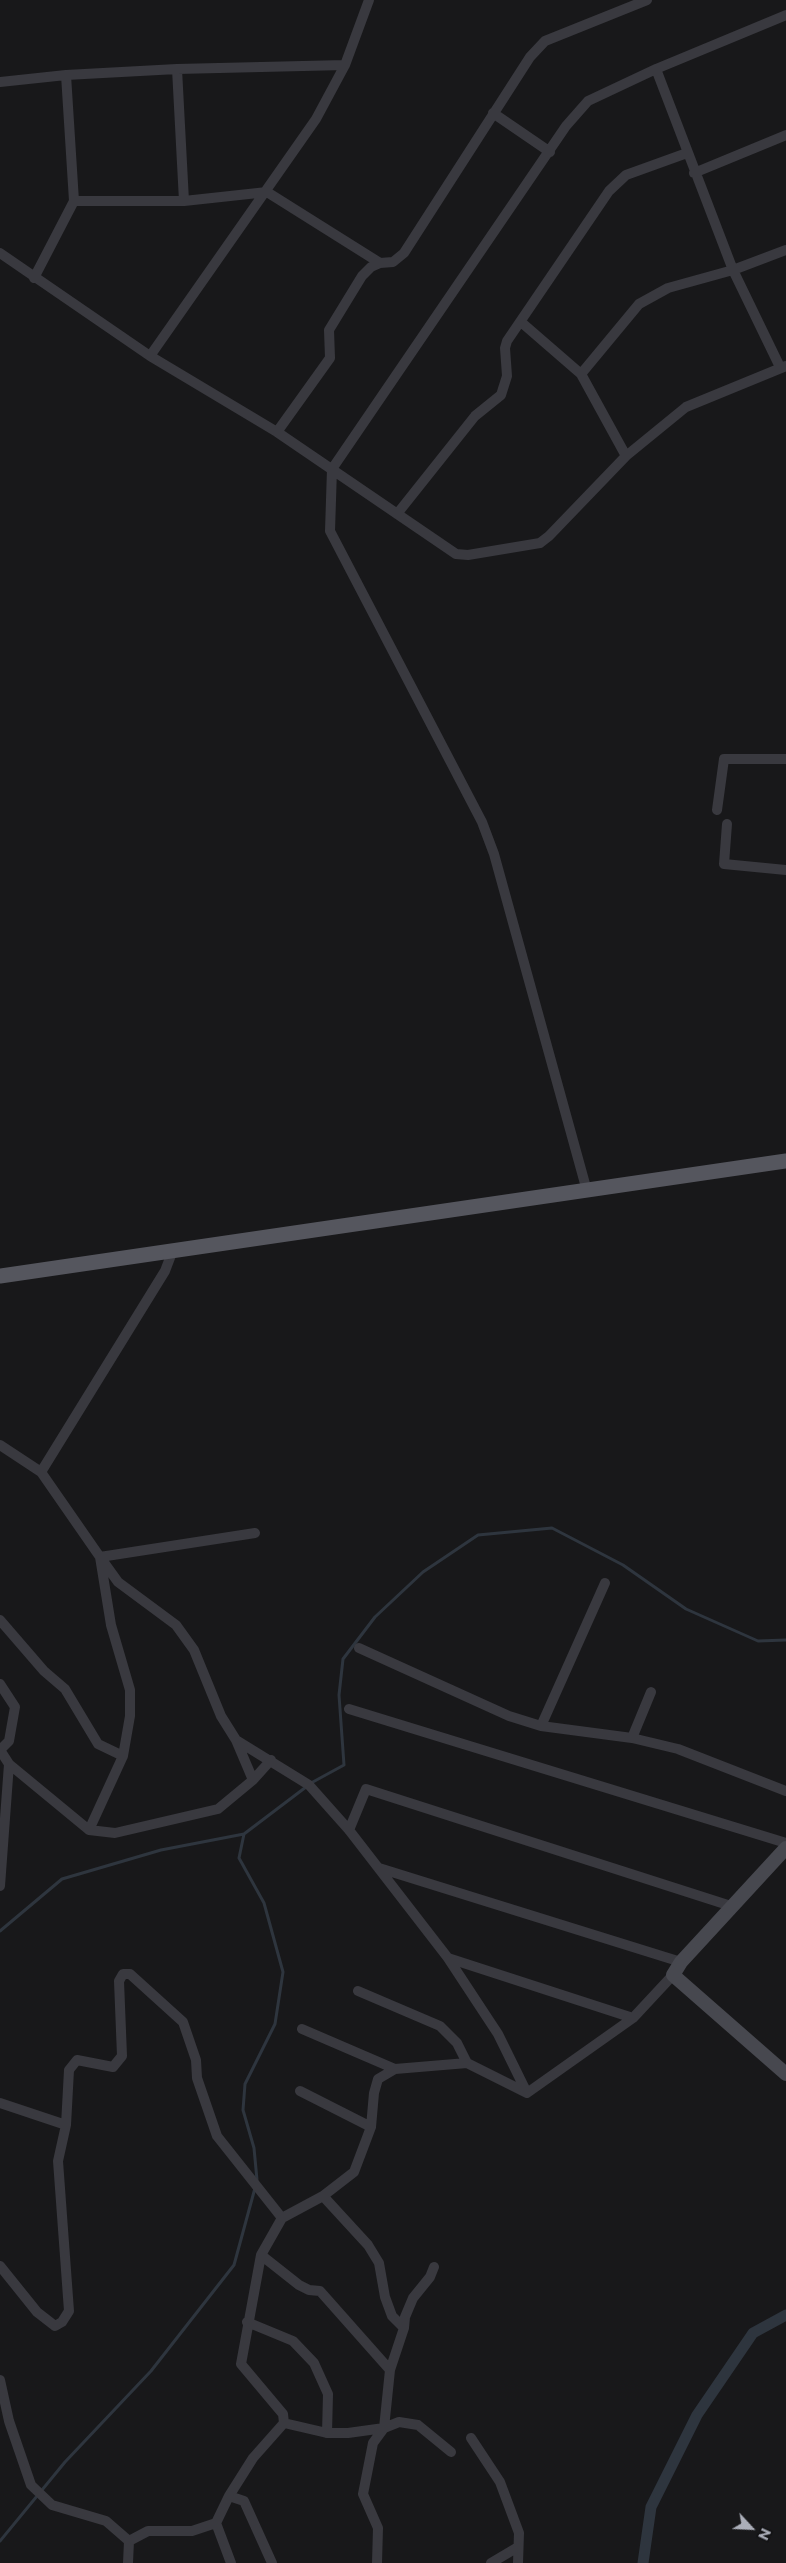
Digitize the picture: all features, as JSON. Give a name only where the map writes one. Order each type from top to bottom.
[{"type":"main road","points":[[0,1276],[786,1161]]},
{"type":"street","points":[[150,356],[202,279],[266,192],[316,119],[344,65],[369,0]]},
{"type":"street","points":[[74,201],[184,201],[266,192],[374,262],[393,262],[404,253],[530,57],[545,41],[629,3],[647,0]]},
{"type":"street","points":[[587,1191],[494,854],[482,822],[330,531],[332,469],[566,126],[588,101],[656,69],[786,15]]},
{"type":"street","points":[[0,82],[66,75],[344,65]]},
{"type":"street","points":[[0,253],[150,356],[277,432],[456,554],[468,555],[533,545],[549,536],[626,456],[686,407],[783,366],[733,270],[656,69]]},
{"type":"street","points":[[177,70],[184,201]]},
{"type":"street","points":[[34,278],[74,201],[66,75]]},
{"type":"street","points":[[493,113],[550,152]]},
{"type":"street","points":[[694,172],[786,135]]},
{"type":"street","points":[[397,514],[475,416],[501,395],[508,376],[505,348],[507,341],[618,181],[626,175],[687,153]]},
{"type":"street","points":[[581,374],[639,304],[668,288],[733,270],[786,250]]},
{"type":"street","points":[[277,432],[330,358],[329,330],[362,276],[374,262]]},
{"type":"street","points":[[521,322],[581,374],[626,456]]},
{"type":"street","points":[[718,810],[724,759],[786,759]]},
{"type":"street","points":[[727,824],[724,864],[786,870]]},
{"type":"street","points":[[41,1472],[165,1271],[173,1250]]},
{"type":"street","points":[[0,1445],[41,1472],[118,1582],[176,1625],[194,1650],[221,1716],[236,1740],[253,1780]]},
{"type":"street","points":[[100,1557],[255,1533]]},
{"type":"street","points":[[89,1830],[123,1756],[130,1716],[130,1690],[111,1625],[100,1557]]},
{"type":"street","points":[[541,1726],[605,1583]]},
{"type":"street","points":[[0,1620],[44,1671],[65,1689],[98,1744],[123,1756]]},
{"type":"street","points":[[359,1648],[509,1716],[541,1726],[632,1738],[678,1750],[786,1791]]},
{"type":"street","points":[[0,1684],[15,1707],[9,1740],[0,1750],[9,1764],[89,1830],[115,1832],[218,1809],[253,1780],[271,1760]]},
{"type":"street","points":[[632,1738],[651,1692]]},
{"type":"street","points":[[349,1709],[786,1843]]},
{"type":"street","points":[[236,1740],[309,1785],[349,1830],[448,1958],[498,2034],[527,2094]]},
{"type":"street","points":[[0,1886],[9,1764]]},
{"type":"street","points":[[349,1830],[366,1789],[731,1906]]},
{"type":"street","points":[[527,2094],[633,2018],[673,1975],[681,1962],[731,1906],[786,1848]]},
{"type":"street","points":[[378,1868],[681,1962]]},
{"type":"street","points":[[448,1958],[633,2018]]},
{"type":"street","points":[[0,2266],[37,2312],[55,2326],[62,2322],[69,2311],[58,2161],[66,2125],[69,2070],[77,2060],[114,2067],[122,2056],[119,1981],[124,1974],[130,1974],[183,2022],[196,2060],[198,2078],[217,2136],[282,2218]]},
{"type":"street","points":[[673,1975],[786,2074]]},
{"type":"street","points":[[358,1991],[440,2026],[457,2043],[466,2063]]},
{"type":"street","points":[[302,2029],[395,2069]]},
{"type":"street","points":[[129,2541],[148,2531],[192,2531],[216,2523],[229,2496],[253,2458],[284,2423],[283,2414],[241,2364],[260,2255],[282,2218],[323,2196],[354,2172],[372,2127],[374,2093],[378,2079],[395,2069],[466,2063],[527,2094]]},
{"type":"street","points":[[300,2092],[372,2127]]},
{"type":"street","points":[[0,2103],[66,2125]]},
{"type":"street","points":[[323,2196],[368,2245],[379,2263],[385,2297],[392,2316],[404,2328]]},
{"type":"street","points":[[260,2255],[299,2285],[309,2290],[320,2291],[390,2370]]},
{"type":"street","points":[[377,2563],[378,2528],[363,2494],[372,2444],[384,2428],[390,2370],[404,2328],[405,2317],[412,2298],[430,2277],[434,2267]]},
{"type":"street","points":[[247,2322],[293,2341],[314,2363],[328,2394],[327,2433]]},
{"type":"street","points":[[0,2380],[9,2421],[31,2485],[52,2505],[106,2521],[129,2541]]},
{"type":"street","points":[[284,2423],[327,2433],[348,2434],[384,2428],[399,2422],[418,2425],[451,2452]]},
{"type":"street","points":[[471,2438],[500,2482],[520,2533],[518,2563]]},
{"type":"street","points":[[229,2496],[244,2501],[272,2563]]},
{"type":"street","points":[[216,2523],[231,2563]]},
{"type":"street","points":[[128,2563],[129,2541]]},
{"type":"street","points":[[491,2563],[518,2548]]},
{"type":"waterway","points":[[311,1783],[344,1765],[339,1695],[343,1659],[375,1617],[423,1572],[478,1535],[552,1528],[623,1565],[686,1609],[758,1641],[786,1640]]},
{"type":"waterway","points":[[0,1931],[62,1879],[161,1850],[244,1834],[306,1787]]},
{"type":"waterway","points":[[244,1834],[239,1858],[264,1903],[283,1972],[275,2024],[245,2084],[243,2110],[254,2148],[257,2180]]},
{"type":"waterway","points":[[0,2541],[65,2462],[151,2371],[234,2265],[255,2188]]},
{"type":"waterway","points":[[643,2563],[651,2507],[697,2415],[753,2333],[786,2315]]}]
